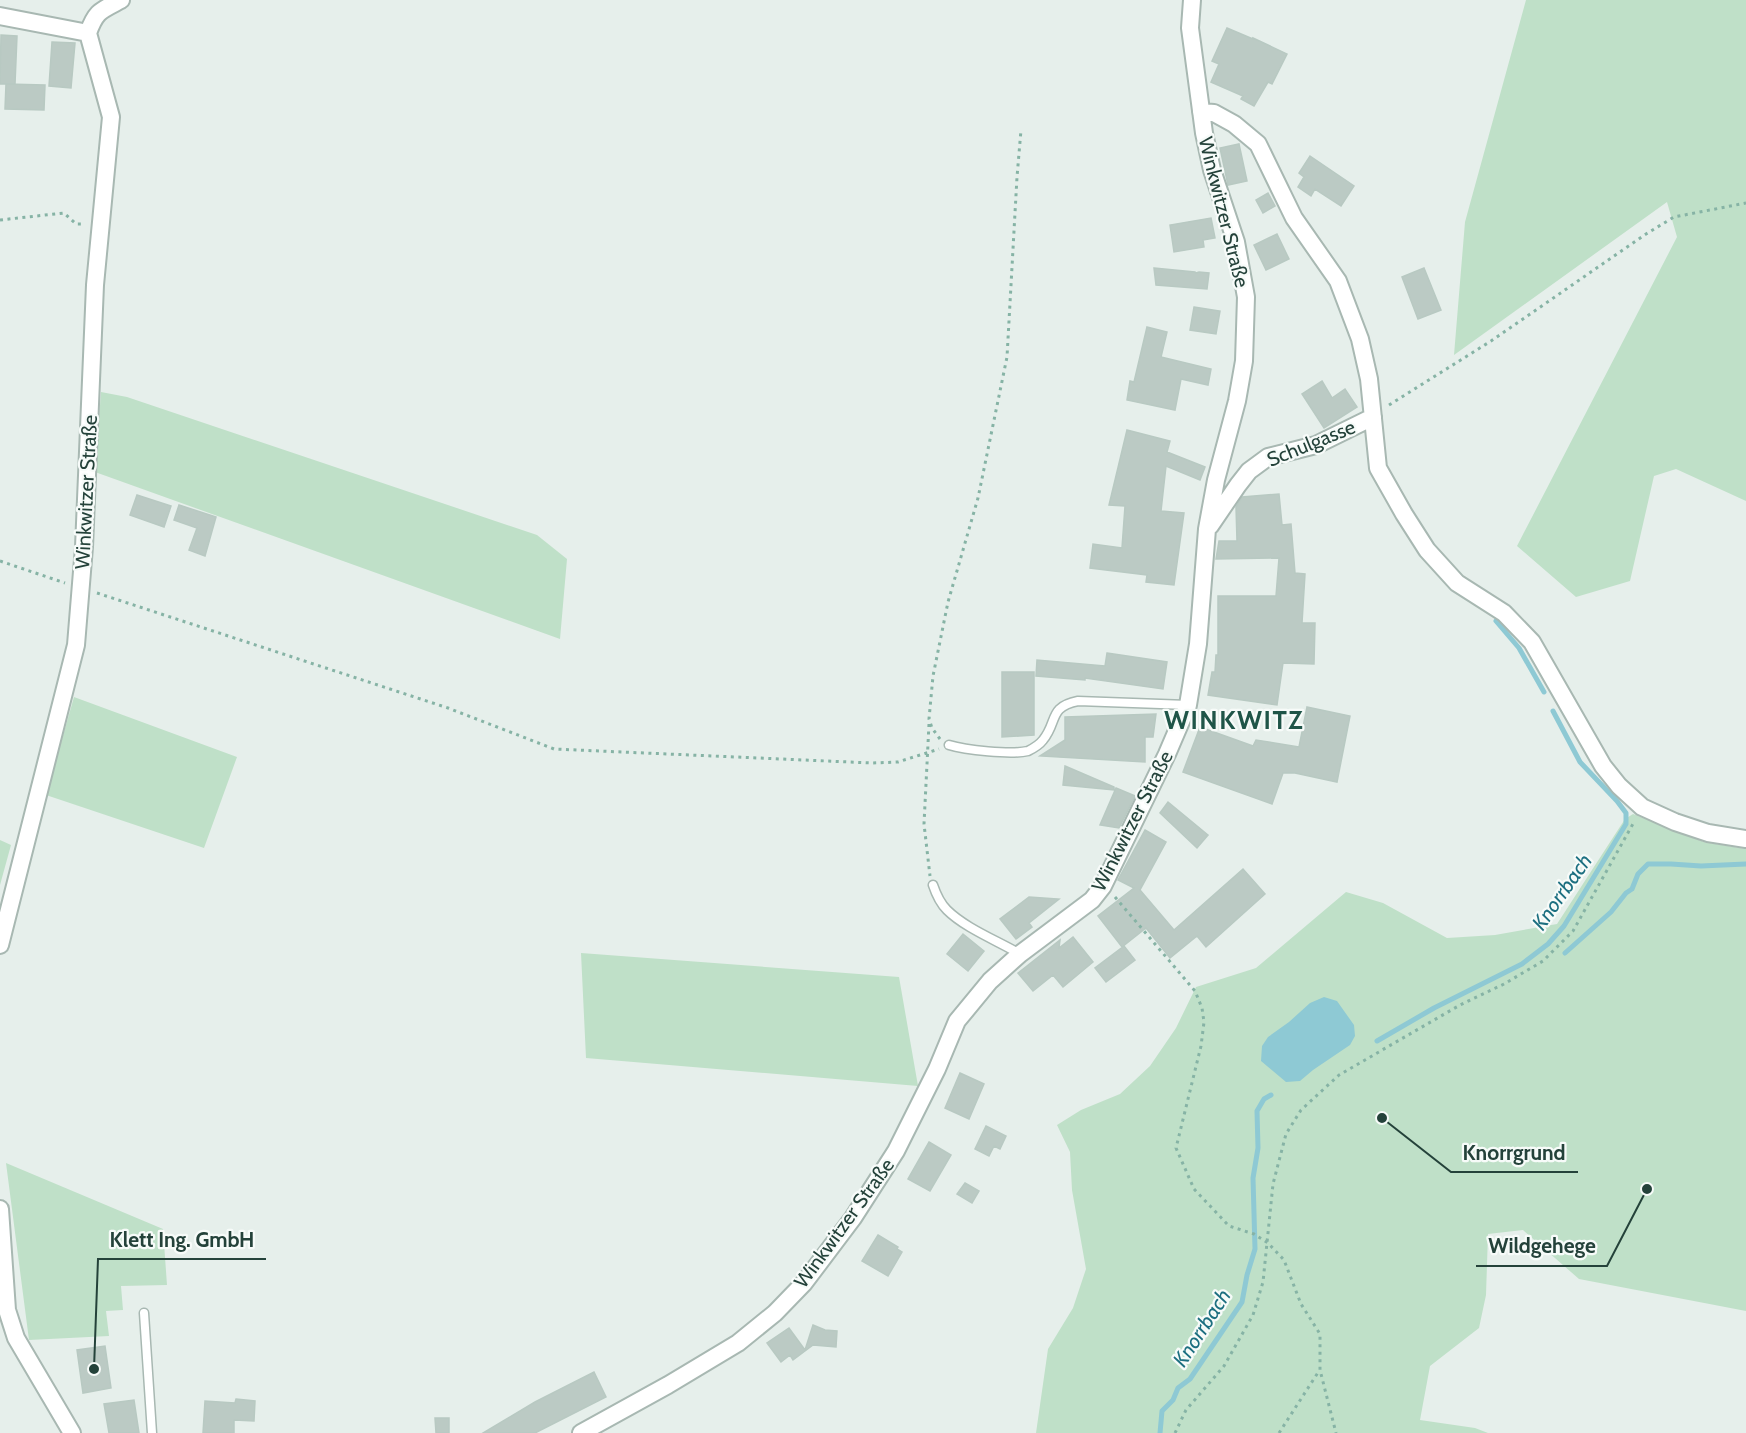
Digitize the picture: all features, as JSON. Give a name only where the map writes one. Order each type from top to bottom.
[{"type":"street","points":[[0,16],[88,33],[94,16],[121,0]]},
{"type":"street","name":"Winkwitzer Straße","points":[[581,1433],[738,1343],[775,1313],[804,1283],[853,1218],[896,1151],[937,1069],[957,1021],[990,981],[1020,954],[1092,900],[1104,886],[1188,705],[1198,644],[1207,529],[1244,361],[1246,297],[1236,242],[1212,170],[1204,133],[1190,28],[1192,0]]},
{"type":"street","name":"Winkwitzer Straße","points":[[0,945],[76,645],[81,588],[95,285],[111,117],[88,33]]},
{"type":"street","points":[[1201,112],[1214,113],[1233,124],[1258,144],[1294,218],[1338,281],[1360,339],[1369,379],[1378,468],[1427,550],[1457,583],[1504,613],[1532,642],[1603,766],[1619,786],[1642,807],[1675,822],[1708,833],[1746,840]]},
{"type":"street","name":"Schulgasse","points":[[1207,529],[1249,471],[1268,457],[1316,445],[1373,417]]},
{"type":"street","points":[[0,1209],[3,1312],[72,1433]]},
{"type":"lane","points":[[949,745],[976,751],[1029,751],[1043,740],[1060,708],[1078,701],[1188,705]]},
{"type":"lane","points":[[933,885],[946,909],[1020,954]]},
{"type":"lane","points":[[144,1313],[152,1433]]},
{"type":"path","points":[[933,885],[929,873],[924,824],[933,676],[951,591],[978,498],[1007,357],[1017,177],[1022,130]]},
{"type":"path","points":[[1373,417],[1395,400],[1491,341],[1674,217],[1746,203]]},
{"type":"path","points":[[0,220],[64,213],[76,224],[101,225]]},
{"type":"path","points":[[0,561],[448,708],[554,749],[872,763],[897,762],[949,745]]},
{"type":"path","points":[[929,719],[938,737],[949,745]]},
{"type":"path","points":[[1175,1433],[1186,1410],[1224,1366],[1253,1315],[1263,1282],[1273,1184],[1286,1134],[1301,1110],[1339,1075],[1460,1005],[1504,984],[1543,961],[1573,931],[1642,807]]},
{"type":"path","points":[[1104,886],[1195,991],[1202,1008],[1204,1022],[1201,1046],[1176,1148],[1194,1190],[1229,1226],[1254,1234],[1268,1243],[1284,1260],[1301,1304],[1320,1334],[1320,1370],[1336,1433]]},
{"type":"path","points":[[1280,1433],[1320,1370]]},
{"type":"green space","points":[[1526,0],[1746,0],[1746,501],[1676,469],[1654,476],[1630,581],[1576,597],[1517,546],[1677,237],[1667,202],[1454,355],[1465,222]]},
{"type":"green space","points":[[101,392],[127,397],[537,535],[567,559],[560,639],[95,472]]},
{"type":"green space","points":[[74,697],[237,757],[204,848],[46,795]]},
{"type":"green space","points":[[1633,814],[1704,842],[1746,849],[1746,1311],[1579,1279],[1523,1230],[1488,1234],[1486,1295],[1479,1328],[1430,1366],[1420,1420],[1475,1428],[1488,1433],[1036,1433],[1048,1349],[1073,1308],[1086,1269],[1072,1190],[1070,1152],[1057,1125],[1081,1110],[1120,1094],[1150,1066],[1176,1028],[1196,987],[1256,968],[1346,892],[1383,903],[1447,938],[1495,935],[1557,924],[1625,819]]},
{"type":"green space","points":[[0,840],[11,845],[0,885]]},
{"type":"green space","points":[[581,953],[899,977],[918,1086],[586,1058]]},
{"type":"green space","points":[[6,1163],[163,1229],[167,1285],[121,1286],[123,1310],[106,1311],[109,1336],[29,1340]]},
{"type":"water","points":[[1324,997],[1337,1001],[1354,1025],[1355,1036],[1350,1045],[1300,1081],[1286,1082],[1261,1061],[1262,1046],[1268,1037],[1310,1003]]},
{"type":"building","points":[[1227,28],[1287,54],[1272,84],[1268,82],[1254,106],[1241,99],[1243,96],[1211,82],[1219,64],[1212,61]]},
{"type":"building","points":[[1,35],[17,36],[15,84],[0,84]]},
{"type":"building","points":[[52,42],[75,43],[71,88],[49,86]]},
{"type":"building","points":[[6,84],[45,85],[44,110],[5,109]]},
{"type":"building","points":[[1239,144],[1247,181],[1228,185],[1220,148]]},
{"type":"building","points":[[1310,156],[1354,186],[1341,206],[1315,189],[1311,196],[1298,187],[1304,177],[1299,173]]},
{"type":"building","points":[[1268,193],[1275,206],[1263,213],[1256,200]]},
{"type":"building","points":[[1211,218],[1215,238],[1203,240],[1204,247],[1174,252],[1170,225]]},
{"type":"building","points":[[1277,234],[1289,259],[1266,270],[1254,245]]},
{"type":"building","points":[[1154,268],[1209,273],[1207,289],[1156,285]]},
{"type":"building","points":[[1424,268],[1441,310],[1418,319],[1402,277]]},
{"type":"building","points":[[1194,307],[1220,311],[1216,334],[1190,330]]},
{"type":"building","points":[[1147,327],[1167,332],[1161,357],[1211,369],[1208,385],[1181,379],[1175,410],[1127,400],[1130,381],[1134,382]]},
{"type":"building","points":[[1322,381],[1332,398],[1345,389],[1357,407],[1324,428],[1302,394]]},
{"type":"building","points":[[1127,430],[1170,441],[1167,452],[1205,467],[1200,480],[1166,466],[1161,511],[1184,513],[1174,585],[1146,582],[1147,575],[1090,568],[1093,544],[1122,548],[1125,506],[1109,505]]},
{"type":"building","points":[[1279,494],[1282,525],[1291,524],[1295,573],[1305,574],[1302,623],[1315,623],[1314,664],[1283,663],[1277,705],[1208,695],[1212,672],[1215,672],[1216,655],[1218,655],[1218,596],[1276,596],[1279,558],[1216,559],[1219,541],[1237,541],[1236,507],[1242,497]]},
{"type":"building","points":[[137,495],[171,506],[164,527],[130,515]]},
{"type":"building","points":[[179,505],[216,517],[205,556],[189,550],[197,528],[174,520]]},
{"type":"building","points":[[1107,653],[1167,662],[1163,689],[1085,678],[1085,680],[1036,676],[1037,660],[1105,666]]},
{"type":"building","points":[[1002,672],[1034,672],[1034,735],[1002,737]]},
{"type":"building","points":[[1307,707],[1350,716],[1337,782],[1295,773],[1283,773],[1272,804],[1183,772],[1200,727],[1253,746],[1256,740],[1299,747]]},
{"type":"building","points":[[1156,714],[1153,737],[1145,737],[1145,762],[1040,756],[1065,740],[1065,717]]},
{"type":"building","points":[[1065,766],[1114,787],[1114,790],[1063,785]]},
{"type":"building","points":[[1116,788],[1135,796],[1119,828],[1100,825]]},
{"type":"building","points":[[1168,802],[1208,835],[1197,848],[1160,813]]},
{"type":"building","points":[[1145,830],[1166,842],[1140,890],[1174,930],[1243,869],[1265,894],[1206,947],[1197,936],[1170,958],[1146,928],[1122,947],[1098,916],[1134,888],[1118,880]]},
{"type":"building","points":[[1029,897],[1059,899],[1029,923],[1032,927],[1016,939],[1000,919]]},
{"type":"building","points":[[963,934],[984,951],[968,971],[947,954]]},
{"type":"building","points":[[1073,937],[1093,962],[1063,987],[1053,975],[1033,991],[1018,973],[1060,940],[1059,948]]},
{"type":"building","points":[[1124,946],[1135,960],[1106,982],[1095,968]]},
{"type":"building","points":[[960,1073],[984,1084],[969,1119],[945,1108]]},
{"type":"building","points":[[986,1126],[1006,1136],[1000,1149],[994,1146],[989,1156],[975,1149]]},
{"type":"building","points":[[929,1142],[951,1155],[930,1191],[908,1179]]},
{"type":"building","points":[[965,1183],[979,1191],[972,1203],[957,1194]]},
{"type":"building","points":[[878,1235],[902,1252],[888,1276],[862,1261]]},
{"type":"building","points":[[813,1325],[825,1330],[837,1331],[836,1347],[813,1345],[793,1360],[790,1355],[781,1362],[767,1343],[789,1328],[805,1350]]},
{"type":"building","points":[[105,1346],[111,1388],[83,1393],[77,1350]]},
{"type":"building","points":[[594,1372],[606,1397],[535,1433],[483,1433],[535,1402]]},
{"type":"building","points":[[236,1399],[255,1401],[254,1421],[234,1420],[234,1433],[203,1433],[205,1401],[235,1403]]},
{"type":"building","points":[[134,1400],[139,1433],[109,1433],[104,1404]]},
{"type":"building","points":[[435,1418],[449,1418],[449,1433],[436,1433]]},
{"type":"waterway","points":[[1496,621],[1519,648],[1544,692]]},
{"type":"waterway","name":"Knorrbach","points":[[1377,1041],[1434,1008],[1522,964],[1548,944],[1564,926],[1626,824],[1626,813],[1580,762],[1553,711]]},
{"type":"waterway","points":[[1565,953],[1611,912],[1632,889],[1638,874],[1648,864],[1701,866],[1746,864]]},
{"type":"waterway","name":"Knorrbach","points":[[1160,1433],[1162,1411],[1173,1400],[1178,1388],[1190,1379],[1242,1302],[1255,1249],[1253,1178],[1258,1148],[1257,1111],[1264,1099],[1271,1095]]},
{"type":"place","name":"Knorrgrund","points":[[1382,1118]]},
{"type":"place","name":"Wildgehege","points":[[1647,1189]]},
{"type":"place","name":"Klett Ing. GmbH","points":[[94,1369]]},
{"type":"district","name":"WINKWITZ","points":[[1234,720]]}]
